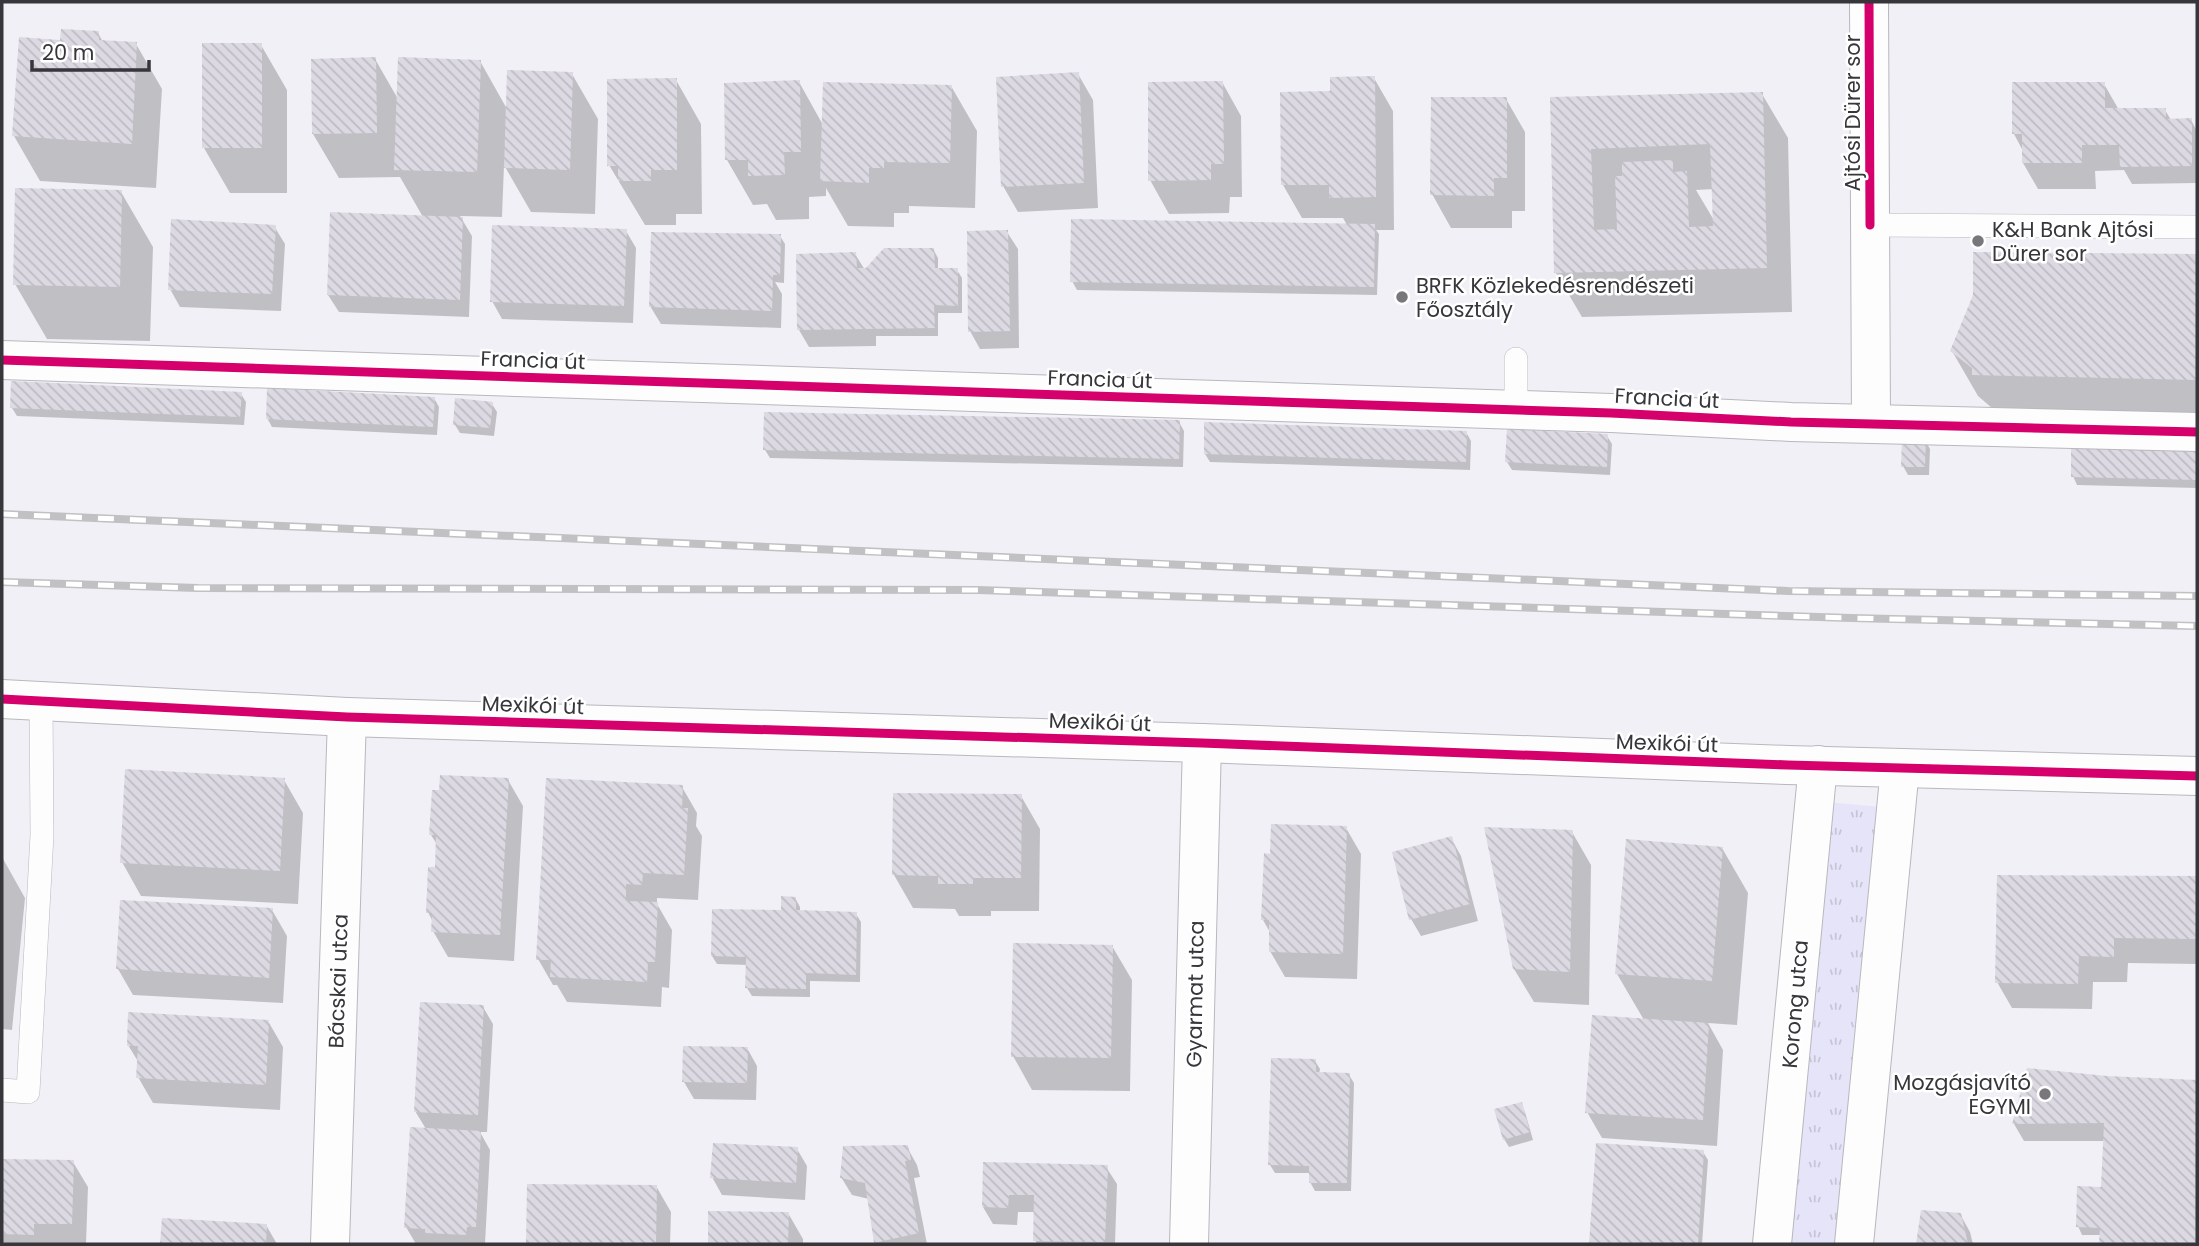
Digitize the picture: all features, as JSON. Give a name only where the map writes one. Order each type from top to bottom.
[{"type":"street","name":"Ajtósi Dürer sor","points":[[1869,2],[1871,422]]},
{"type":"street","name":"Francia út","points":[[2,360],[1516,410],[1791,422],[2197,432]]},
{"type":"street","name":"Mexikói út","points":[[2,699],[347,718],[2197,776]]},
{"type":"street","name":"Bácskai utca","points":[[330,1244],[347,718]]},
{"type":"street","name":"Gyarmat utca","points":[[1189,1244],[1202,743]]},
{"type":"street","name":"Korong utca","points":[[1772,1244],[1818,765]]},
{"type":"street","points":[[1854,1244],[1900,768]]},
{"type":"lane","points":[[1870,225],[2197,227]]},
{"type":"lane","points":[[1516,359],[1516,410]]},
{"type":"lane","points":[[2,1090],[28,1093],[42,835],[41,701]]},
{"type":"green space","points":[[1825,802],[1883,807],[1840,1244],[1785,1244]]},
{"type":"building","points":[[61,29],[99,31],[99,40],[137,42],[132,144],[12,136],[19,37],[60,40]]},
{"type":"building","points":[[202,43],[262,43],[262,148],[202,148]]},
{"type":"building","points":[[376,57],[377,133],[312,134],[311,59]]},
{"type":"building","points":[[398,57],[481,60],[477,172],[394,170]]},
{"type":"building","points":[[507,70],[573,72],[570,170],[504,168]]},
{"type":"building","points":[[1079,72],[1084,183],[1001,187],[996,77]]},
{"type":"building","points":[[1375,76],[1376,197],[1329,198],[1329,185],[1281,185],[1280,92],[1330,91],[1330,77]]},
{"type":"building","points":[[677,78],[677,170],[651,170],[651,181],[618,181],[618,166],[607,166],[607,79]]},
{"type":"building","points":[[800,80],[801,152],[784,152],[785,175],[748,176],[748,160],[725,160],[724,83]]},
{"type":"building","points":[[1223,81],[1224,164],[1211,164],[1211,180],[1148,181],[1148,82]]},
{"type":"building","points":[[823,82],[952,85],[950,163],[884,162],[884,168],[869,168],[869,183],[820,181]]},
{"type":"building","points":[[2012,82],[2105,82],[2105,108],[2166,108],[2166,119],[2192,118],[2192,166],[2120,167],[2119,145],[2082,145],[2082,163],[2022,163],[2022,134],[2012,134]]},
{"type":"building","points":[[1763,92],[1767,268],[1554,273],[1550,97]],"holes":[[[1710,144],[1713,226],[1689,227],[1687,171],[1673,172],[1673,160],[1622,162],[1622,176],[1615,176],[1617,229],[1594,230],[1591,149]]]},
{"type":"building","points":[[1431,97],[1507,97],[1507,178],[1494,178],[1494,196],[1430,195]]},
{"type":"building","points":[[15,188],[122,190],[120,287],[13,285]]},
{"type":"building","points":[[330,212],[463,217],[460,300],[327,295]]},
{"type":"building","points":[[171,219],[276,225],[272,294],[168,290]]},
{"type":"building","points":[[1071,219],[1375,224],[1374,287],[1070,282]]},
{"type":"building","points":[[492,225],[627,229],[624,306],[490,302]]},
{"type":"building","points":[[1008,230],[1010,331],[968,332],[967,231]]},
{"type":"building","points":[[651,232],[781,234],[780,275],[773,275],[772,311],[649,307]]},
{"type":"building","points":[[884,248],[934,248],[935,268],[958,268],[958,306],[934,305],[935,328],[797,330],[796,254],[856,252],[857,268],[866,268]]},
{"type":"building","points":[[1973,252],[2197,254],[2197,380],[1972,375],[1972,368],[1950,351],[1973,295]]},
{"type":"building","points":[[11,381],[242,392],[240,417],[10,408]]},
{"type":"building","points":[[267,388],[435,397],[433,427],[266,419]]},
{"type":"building","points":[[455,398],[493,402],[490,428],[453,425]]},
{"type":"building","points":[[764,412],[1180,420],[1179,459],[763,450]]},
{"type":"building","points":[[1204,422],[1467,431],[1466,462],[1204,454]]},
{"type":"building","points":[[1507,429],[1608,434],[1607,467],[1505,462]]},
{"type":"building","points":[[1902,438],[1926,438],[1925,467],[1901,467]]},
{"type":"building","points":[[2071,447],[2197,450],[2197,480],[2071,477]]},
{"type":"building","points":[[125,769],[285,778],[280,871],[120,863]]},
{"type":"building","points":[[440,775],[509,778],[500,935],[431,932],[432,913],[426,913],[428,867],[435,867],[436,835],[429,835],[432,790],[439,790]]},
{"type":"building","points":[[546,778],[683,785],[682,808],[688,808],[684,875],[643,873],[642,885],[626,884],[626,901],[658,902],[655,962],[648,962],[647,982],[550,977],[551,960],[536,960]]},
{"type":"building","points":[[893,793],[1022,794],[1021,878],[973,878],[973,884],[938,884],[938,876],[892,875]]},
{"type":"building","points":[[1271,824],[1347,826],[1343,954],[1269,952],[1269,920],[1261,920],[1264,853],[1270,854]]},
{"type":"building","points":[[1484,827],[1573,830],[1570,972],[1513,969]]},
{"type":"building","points":[[1452,836],[1470,904],[1409,920],[1392,852]]},
{"type":"building","points":[[1626,839],[1723,847],[1712,981],[1615,974]]},
{"type":"building","points":[[1997,875],[2197,876],[2197,939],[2114,938],[2114,957],[2079,956],[2078,984],[1995,983]]},
{"type":"building","points":[[781,896],[796,897],[796,910],[857,912],[856,975],[806,973],[806,989],[745,988],[746,957],[711,956],[712,909],[781,910]]},
{"type":"building","points":[[120,900],[273,908],[269,978],[116,969]]},
{"type":"building","points":[[1013,943],[1113,945],[1111,1058],[1011,1057]]},
{"type":"building","points":[[420,1002],[484,1005],[478,1115],[414,1112]]},
{"type":"building","points":[[128,1012],[269,1020],[266,1085],[136,1078],[138,1046],[127,1046]]},
{"type":"building","points":[[1592,1015],[1709,1023],[1703,1120],[1585,1113]]},
{"type":"building","points":[[683,1046],[748,1047],[747,1083],[682,1082]]},
{"type":"building","points":[[1271,1058],[1316,1059],[1316,1072],[1350,1073],[1347,1183],[1309,1183],[1309,1166],[1268,1165]]},
{"type":"building","points":[[2027,1068],[2107,1076],[2197,1080],[2197,1244],[2099,1244],[2100,1228],[2076,1227],[2077,1186],[2101,1187],[2104,1123],[2012,1124]]},
{"type":"building","points":[[1522,1102],[1530,1132],[1503,1140],[1494,1109]]},
{"type":"building","points":[[410,1127],[481,1131],[476,1227],[467,1227],[466,1235],[425,1233],[425,1229],[404,1228]]},
{"type":"building","points":[[713,1143],[798,1147],[796,1183],[710,1178]]},
{"type":"building","points":[[1596,1143],[1704,1150],[1698,1244],[1589,1244]]},
{"type":"building","points":[[908,1145],[911,1160],[905,1161],[919,1233],[874,1243],[865,1183],[840,1178],[843,1146]]},
{"type":"building","points":[[2,1159],[74,1160],[72,1224],[34,1224],[34,1235],[2,1234]]},
{"type":"building","points":[[983,1162],[1108,1165],[1105,1242],[1033,1241],[1034,1195],[1009,1195],[1008,1208],[982,1207]]},
{"type":"building","points":[[527,1184],[657,1185],[656,1244],[526,1244]]},
{"type":"building","points":[[1921,1210],[1961,1213],[1968,1244],[1916,1244]]},
{"type":"building","points":[[708,1211],[789,1212],[788,1244],[708,1244]]},
{"type":"building","points":[[162,1218],[267,1224],[266,1244],[160,1244]]},
{"type":"railway","points":[[2,514],[1788,591],[2197,596]]},
{"type":"railway","points":[[2,582],[198,588],[978,590],[1851,618],[2197,626]]},
{"type":"cycle path","points":[[1869,2],[1870,225]]},
{"type":"cycle path","points":[[2,360],[1611,413],[1791,422],[2197,432]]},
{"type":"cycle path","points":[[2,699],[347,717],[2197,776]]},
{"type":"place","name":"K&H Bank Ajtósi Dürer sor","points":[[1978,241]]},
{"type":"place","name":"BRFK Közlekedésrendészeti Főosztály","points":[[1402,297]]},
{"type":"place","name":"Mozgásjavító EGYMI","points":[[2045,1094]]}]
